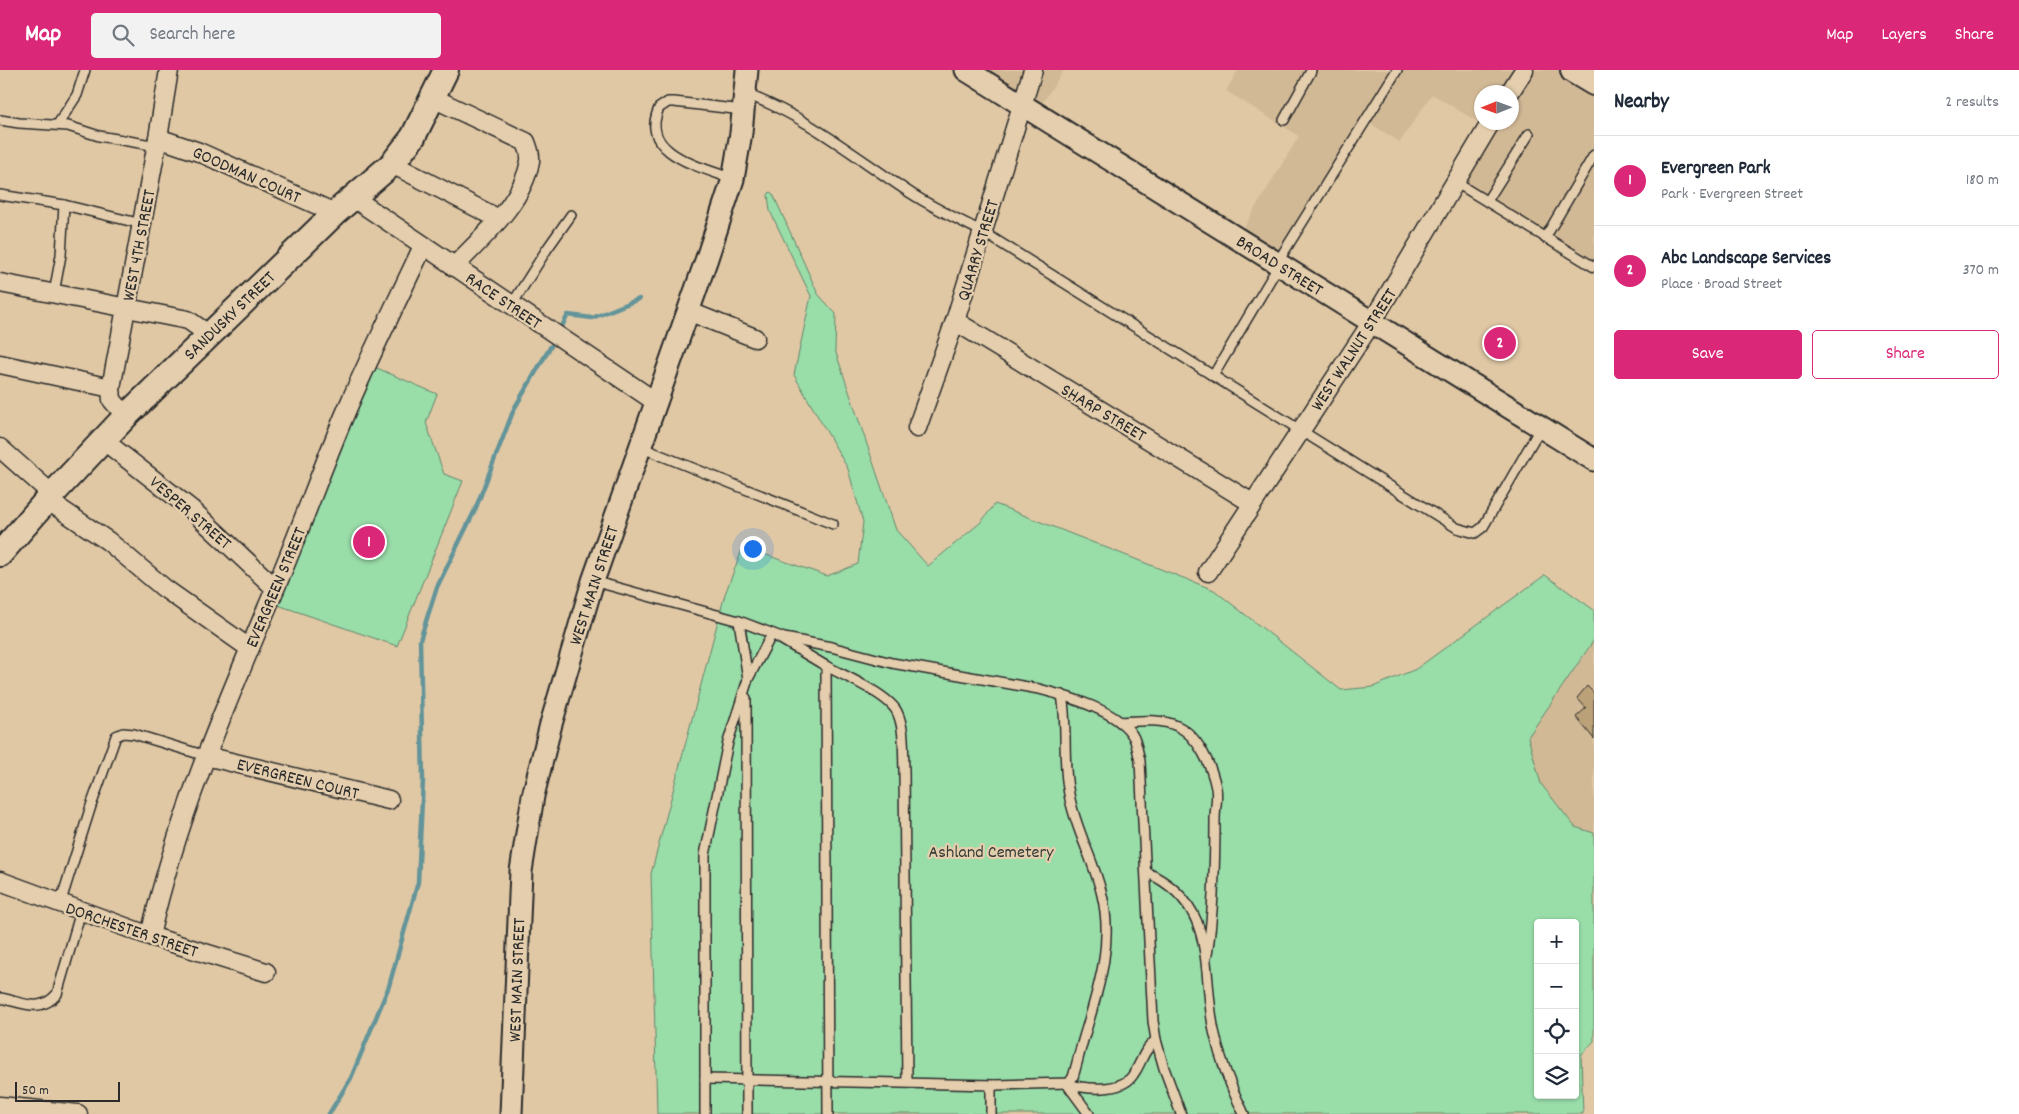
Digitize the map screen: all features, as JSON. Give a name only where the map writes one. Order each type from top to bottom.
[{"type":"main road","name":"SANDUSKY STREET","points":[[0,554],[49,497],[208,334],[352,197],[392,164],[413,137],[446,70]]},
{"type":"main road","points":[[1574,70],[1594,82]]},
{"type":"street","name":"WEST 4TH STREET","points":[[111,388],[158,142],[169,70]]},
{"type":"street","name":"WEST MAIN STREET","points":[[512,1114],[518,908],[526,832],[551,724],[593,582],[733,178],[744,102],[746,70]]},
{"type":"street","name":"BROAD STREET","points":[[966,70],[1594,460]]},
{"type":"street","name":"QUARRY STREET","points":[[917,428],[955,321],[1033,70]]},
{"type":"street","points":[[1514,85],[1524,70]]},
{"type":"street","points":[[433,98],[526,142],[530,160],[524,183],[513,202],[454,267]]},
{"type":"street","name":"WEST WALNUT STREET","points":[[1208,572],[1372,322],[1487,130]]},
{"type":"street","name":"GOODMAN COURT","points":[[158,142],[200,152],[335,213]]},
{"type":"street","points":[[392,164],[499,219]]},
{"type":"street","name":"RACE STREET","points":[[352,197],[656,402]]},
{"type":"street","name":"EVERGREEN STREET","points":[[150,936],[172,852],[206,756],[348,406],[423,246]]},
{"type":"street","points":[[0,283],[188,320],[208,334]]},
{"type":"street","points":[[688,311],[754,338]]},
{"type":"street","name":"SHARP STREET","points":[[955,321],[1252,503]]},
{"type":"street","points":[[0,364],[111,388],[112,400],[126,416]]},
{"type":"street","name":"VESPER STREET","points":[[103,440],[190,509],[275,588]]},
{"type":"street","points":[[0,448],[49,497],[108,541],[164,588],[249,648]]},
{"type":"street","name":"EVERGREEN COURT","points":[[206,756],[389,800]]},
{"type":"street","name":"DORCHESTER STREET","points":[[0,880],[150,936],[266,972]]},
{"type":"street","points":[[0,1106],[78,1114]]},
{"type":"lane","points":[[58,124],[77,95],[85,70]]},
{"type":"lane","points":[[1284,120],[1311,70]]},
{"type":"lane","points":[[1213,376],[1278,264],[1397,70]]},
{"type":"lane","points":[[733,178],[694,164],[663,148],[655,134],[654,121],[659,108],[668,102],[772,104],[794,116],[914,195],[982,232],[1457,528],[1475,533],[1483,527],[1541,427]]},
{"type":"lane","points":[[0,120],[19,123],[58,124],[99,136],[158,142]]},
{"type":"lane","points":[[1487,202],[1529,134]]},
{"type":"lane","points":[[1545,238],[1594,155]]},
{"type":"lane","points":[[1455,182],[1594,267]]},
{"type":"lane","points":[[0,196],[64,205],[142,224]]},
{"type":"lane","points":[[54,293],[61,255],[64,205]]},
{"type":"lane","points":[[511,306],[547,249],[572,215]]},
{"type":"lane","points":[[640,447],[833,524]]},
{"type":"lane","points":[[593,582],[739,621],[784,638],[830,646],[892,663],[1019,684],[1062,695],[1114,717],[1120,722],[1134,738],[1140,761],[1151,992],[1156,1040],[1172,1093],[1181,1114]]},
{"type":"lane","points":[[739,621],[747,683],[747,1114]]},
{"type":"lane","points":[[772,634],[884,698],[896,710],[900,720],[904,769],[907,1082]]},
{"type":"lane","points":[[705,1114],[705,855],[728,742],[747,683],[772,634]]},
{"type":"lane","points":[[826,666],[828,1114]]},
{"type":"lane","points":[[1062,695],[1065,720],[1064,756],[1068,792],[1077,828],[1098,876],[1107,930],[1107,946],[1097,994],[1073,1077],[1067,1084]]},
{"type":"lane","points":[[1120,722],[1143,721],[1177,726],[1200,748],[1210,766],[1216,790],[1216,848],[1213,917],[1207,955]]},
{"type":"lane","points":[[60,904],[91,806],[116,736],[123,733],[134,734],[206,756]]},
{"type":"lane","points":[[1146,872],[1168,883],[1188,905],[1202,935],[1207,955],[1214,1030],[1227,1074],[1244,1114]]},
{"type":"lane","points":[[0,998],[36,1006],[51,1001],[57,994],[81,911]]},
{"type":"lane","points":[[705,1079],[828,1080],[995,1085],[1067,1084],[1078,1087],[1112,1087],[1123,1084],[1134,1074],[1140,1059],[1156,1040]]},
{"type":"lane","points":[[1067,1084],[1089,1114]]},
{"type":"lane","points":[[992,1114],[991,1088],[995,1085]]},
{"type":"shaded area","points":[[965,70],[1064,70],[1036,113]]},
{"type":"shaded area","points":[[1238,70],[1594,70],[1594,270],[1449,182],[1482,130],[1519,130],[1519,85],[1474,85],[1474,120],[1432,94],[1400,142],[1363,119],[1281,254],[1242,230],[1299,136],[1226,91]]},
{"type":"shaded area","points":[[1594,640],[1594,833],[1575,827],[1541,784],[1528,737]]},
{"type":"green space","name":"Ashland Cemetery","points":[[770,192],[773,194],[818,294],[836,314],[835,350],[896,530],[928,566],[981,522],[995,504],[1214,590],[1341,690],[1373,687],[1416,669],[1545,575],[1594,610],[1594,640],[1528,737],[1541,784],[1575,827],[1594,833],[1594,1041],[1581,1055],[1583,1114],[657,1114],[651,874],[725,594],[743,547],[827,576],[858,564],[863,522],[848,469],[794,375],[811,296],[770,211],[768,195]]},
{"type":"green space","points":[[370,365],[437,394],[426,423],[444,474],[463,481],[397,646],[275,604]]},
{"type":"building","points":[[1495,328],[1514,336],[1506,357],[1486,349]]},
{"type":"building","points":[[1587,686],[1594,693],[1594,739],[1576,717],[1586,708],[1577,698]]},
{"type":"waterway","points":[[562,326],[568,315],[592,318],[639,299]]},
{"type":"waterway","points":[[329,1114],[351,1078],[389,986],[418,882],[423,780],[420,640],[437,587],[475,510],[514,409],[551,346]]},
{"type":"place","name":"Abc Landscape Services","points":[[1500,343]]},
{"type":"place","name":"Evergreen Park","points":[[369,542]]}]
